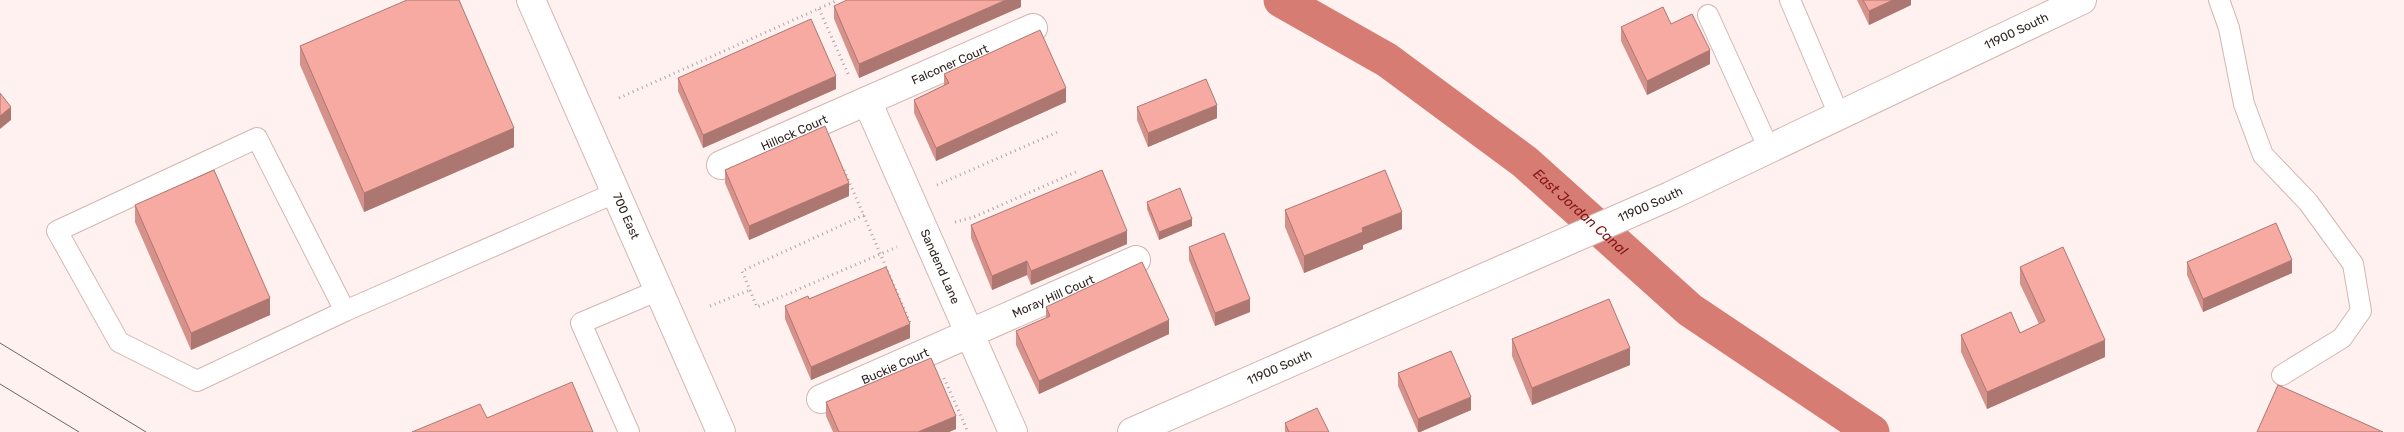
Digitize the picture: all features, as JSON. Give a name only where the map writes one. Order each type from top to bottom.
[{"type":"street","name":"700 East","points":[[532,0],[721,432]]},
{"type":"street","name":"11900 South","points":[[1132,432],[1629,212],[1670,196],[2082,0]]},
{"type":"street","name":"Falconer Court","points":[[859,91],[1033,28]]},
{"type":"street","name":"Hillock Court","points":[[721,165],[859,91]]},
{"type":"street","name":"Sandend Lane","points":[[859,91],[970,333],[1013,432]]},
{"type":"street","name":"Moray Hill Court","points":[[970,333],[1136,260]]},
{"type":"street","name":"Buckie Court","points":[[821,399],[970,333]]},
{"type":"lane","points":[[1790,0],[1839,115]]},
{"type":"lane","points":[[2219,0],[2229,28],[2244,104],[2263,155],[2308,202],[2353,264],[2361,312],[2342,338],[2282,375]]},
{"type":"lane","points":[[1708,15],[1769,149]]},
{"type":"lane","points":[[345,311],[257,138],[57,232],[119,342],[198,381],[345,311],[617,192]]},
{"type":"lane","points":[[629,432],[581,322],[659,290]]},
{"type":"path","points":[[619,98],[838,0]]},
{"type":"path","points":[[819,9],[859,91]]},
{"type":"path","points":[[930,188],[1060,131]]},
{"type":"path","points":[[842,165],[915,332]]},
{"type":"path","points":[[947,225],[974,217],[1076,172]]},
{"type":"path","points":[[864,215],[742,272],[757,307],[882,254]]},
{"type":"path","points":[[710,306],[750,290]]},
{"type":"path","points":[[941,371],[968,432]]},
{"type":"building","points":[[407,0],[459,0],[514,128],[364,193],[300,46]]},
{"type":"building","points":[[847,0],[1006,0],[859,64],[834,6]]},
{"type":"building","points":[[1863,0],[1893,0],[1869,11]]},
{"type":"building","points":[[1663,7],[1671,24],[1692,14],[1710,50],[1647,81],[1621,27]]},
{"type":"building","points":[[811,19],[836,76],[703,135],[678,78]]},
{"type":"building","points":[[1040,30],[1066,88],[936,148],[914,100],[949,83],[944,74]]},
{"type":"building","points":[[1206,79],[1217,105],[1148,133],[1137,107]]},
{"type":"building","points":[[0,93],[11,107],[0,116]]},
{"type":"building","points":[[825,126],[849,183],[749,226],[725,170]]},
{"type":"building","points":[[214,170],[270,298],[191,333],[135,205]]},
{"type":"building","points":[[1102,170],[1127,231],[1031,271],[1027,261],[992,276],[971,225]]},
{"type":"building","points":[[1385,170],[1402,212],[1362,228],[1363,232],[1304,256],[1285,210]]},
{"type":"building","points":[[1180,188],[1192,219],[1159,232],[1147,202]]},
{"type":"building","points":[[2276,223],[2292,260],[2203,299],[2187,262]]},
{"type":"building","points":[[1224,233],[1250,299],[1215,313],[1189,247]]},
{"type":"building","points":[[2063,247],[2105,340],[1987,392],[1961,335],[2011,312],[2020,333],[2045,321],[2020,267]]},
{"type":"building","points":[[1142,262],[1169,320],[1039,381],[1016,331],[1050,316],[1046,307]]},
{"type":"building","points":[[886,267],[910,324],[811,367],[785,306],[808,296],[809,299]]},
{"type":"building","points":[[1609,299],[1630,348],[1532,388],[1512,339]]},
{"type":"building","points":[[1451,351],[1471,397],[1418,419],[1398,373]]},
{"type":"building","points":[[931,358],[956,416],[918,432],[839,432],[826,402]]},
{"type":"building","points":[[572,382],[593,432],[412,432],[480,404],[487,418]]},
{"type":"building","points":[[2278,385],[2383,432],[2257,432]]},
{"type":"building","points":[[1317,408],[1329,432],[1289,432],[1285,423]]},
{"type":"waterway","name":"East Jordan Canal","points":[[1281,0],[1387,60],[1525,162],[1690,310],[1872,432]]},
{"type":"tram line","points":[[0,343],[146,432]]},
{"type":"tram line","points":[[0,384],[79,432]]}]
